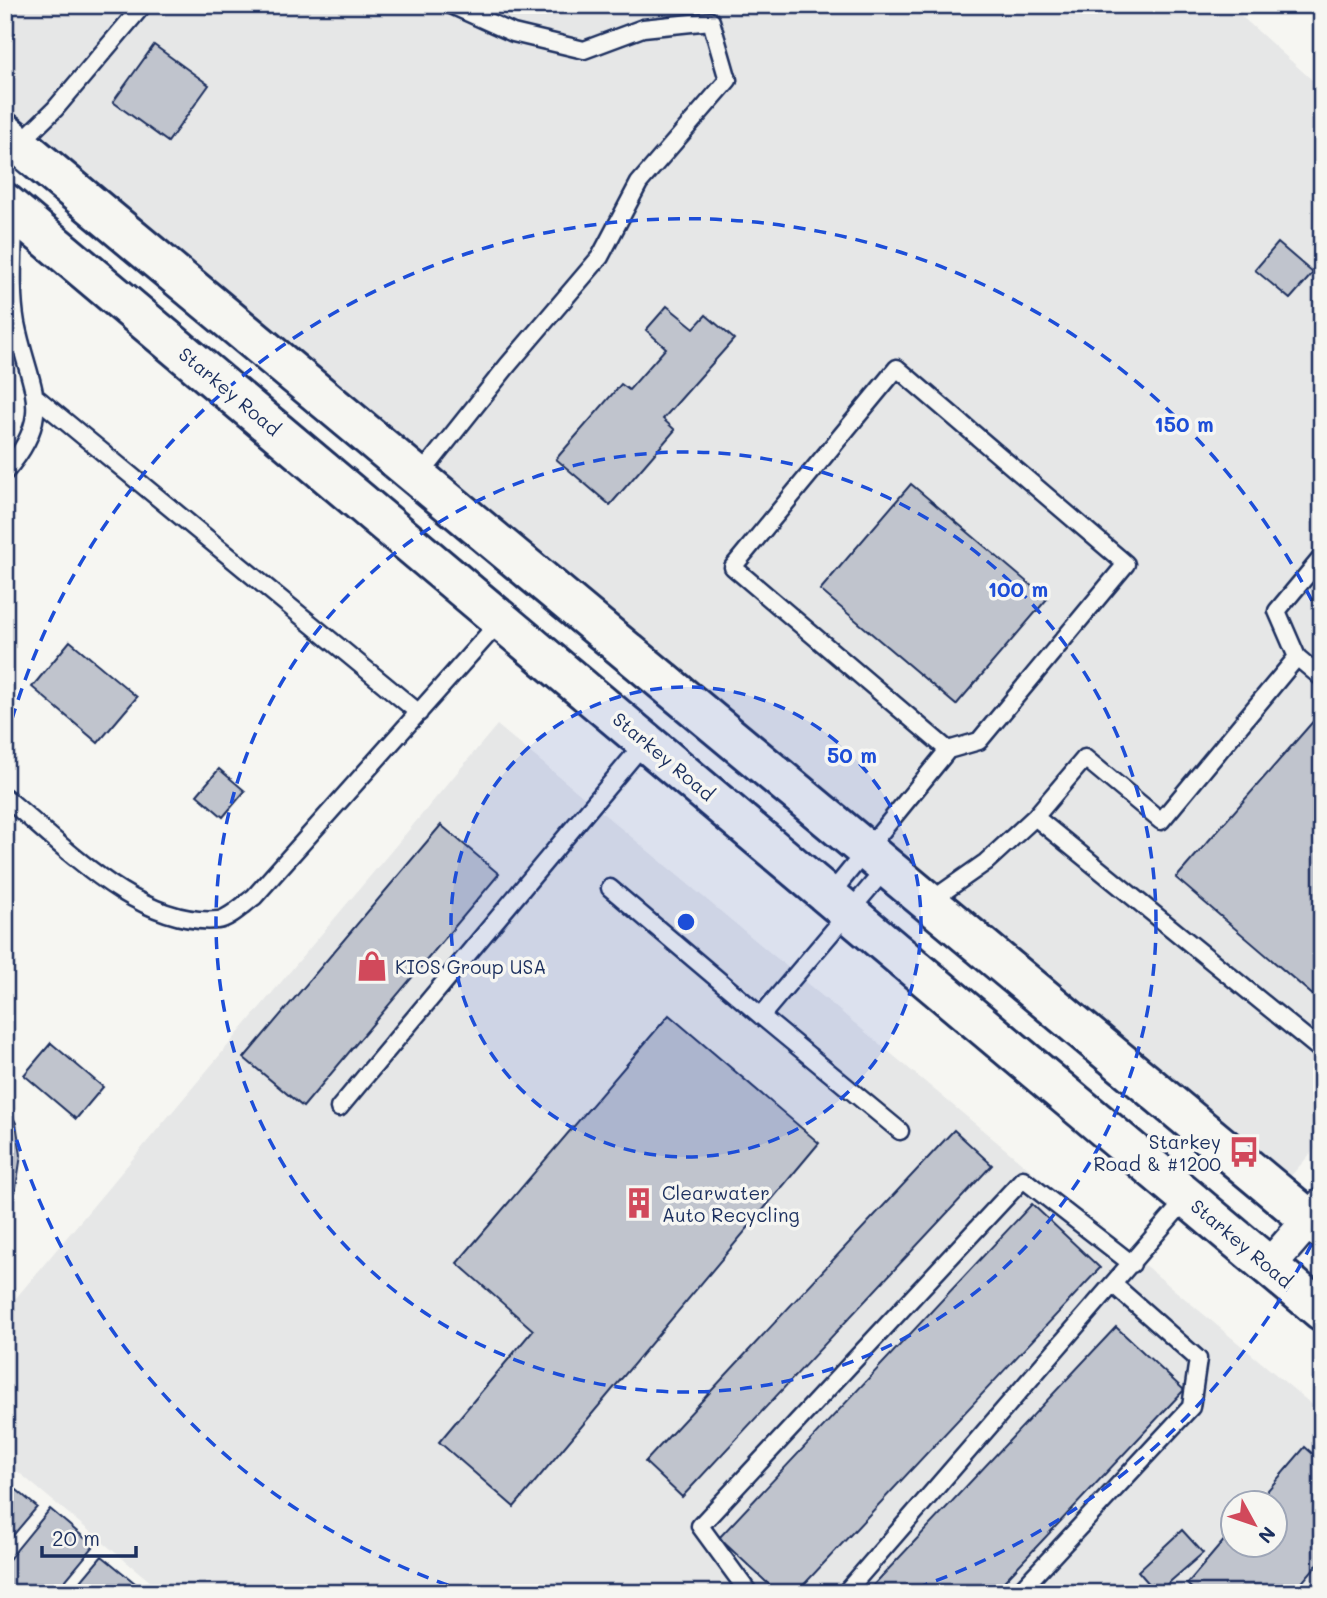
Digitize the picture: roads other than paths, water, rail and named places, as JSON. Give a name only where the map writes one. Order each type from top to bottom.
[{"type":"main road","points":[[12,139],[929,902],[1318,1218]]},
{"type":"main road","name":"Starkey Road","points":[[9,206],[1322,1311]]},
{"type":"street","points":[[1269,1266],[1318,1218]]},
{"type":"lane","points":[[12,139],[55,109],[143,5]]},
{"type":"lane","points":[[418,478],[508,365],[600,257],[639,183],[727,80],[711,21],[643,28],[584,50],[513,33],[452,5]]},
{"type":"lane","points":[[5,472],[33,433],[37,398],[16,321],[9,206]]},
{"type":"lane","points":[[761,1016],[839,904],[877,859],[948,750],[979,741],[1126,564],[897,368],[733,568],[948,750]]},
{"type":"lane","points":[[37,398],[419,713]]},
{"type":"lane","points":[[1322,557],[1277,611],[1297,657],[1322,678]]},
{"type":"lane","points":[[5,797],[128,897],[179,917],[221,920],[254,897],[501,620]]},
{"type":"lane","points":[[929,902],[986,862],[1035,817],[1084,758],[1161,821],[1297,657]]},
{"type":"lane","points":[[339,1108],[646,741]]},
{"type":"lane","points":[[1035,817],[1322,1051]]},
{"type":"lane","points":[[839,904],[877,859]]},
{"type":"lane","points":[[610,888],[900,1131]]},
{"type":"lane","points":[[749,1593],[700,1526],[1023,1179],[1132,1264]]},
{"type":"lane","points":[[845,1593],[1188,1197]]},
{"type":"lane","points":[[1018,1593],[1191,1407],[1198,1359],[1114,1285]]},
{"type":"place","name":"KIOS Group USA","points":[[372,966]]},
{"type":"place","name":"Starkey Road & #1200","points":[[1244,1152]]},
{"type":"place","name":"Clearwater Auto Recycling","points":[[639,1203]]}]
